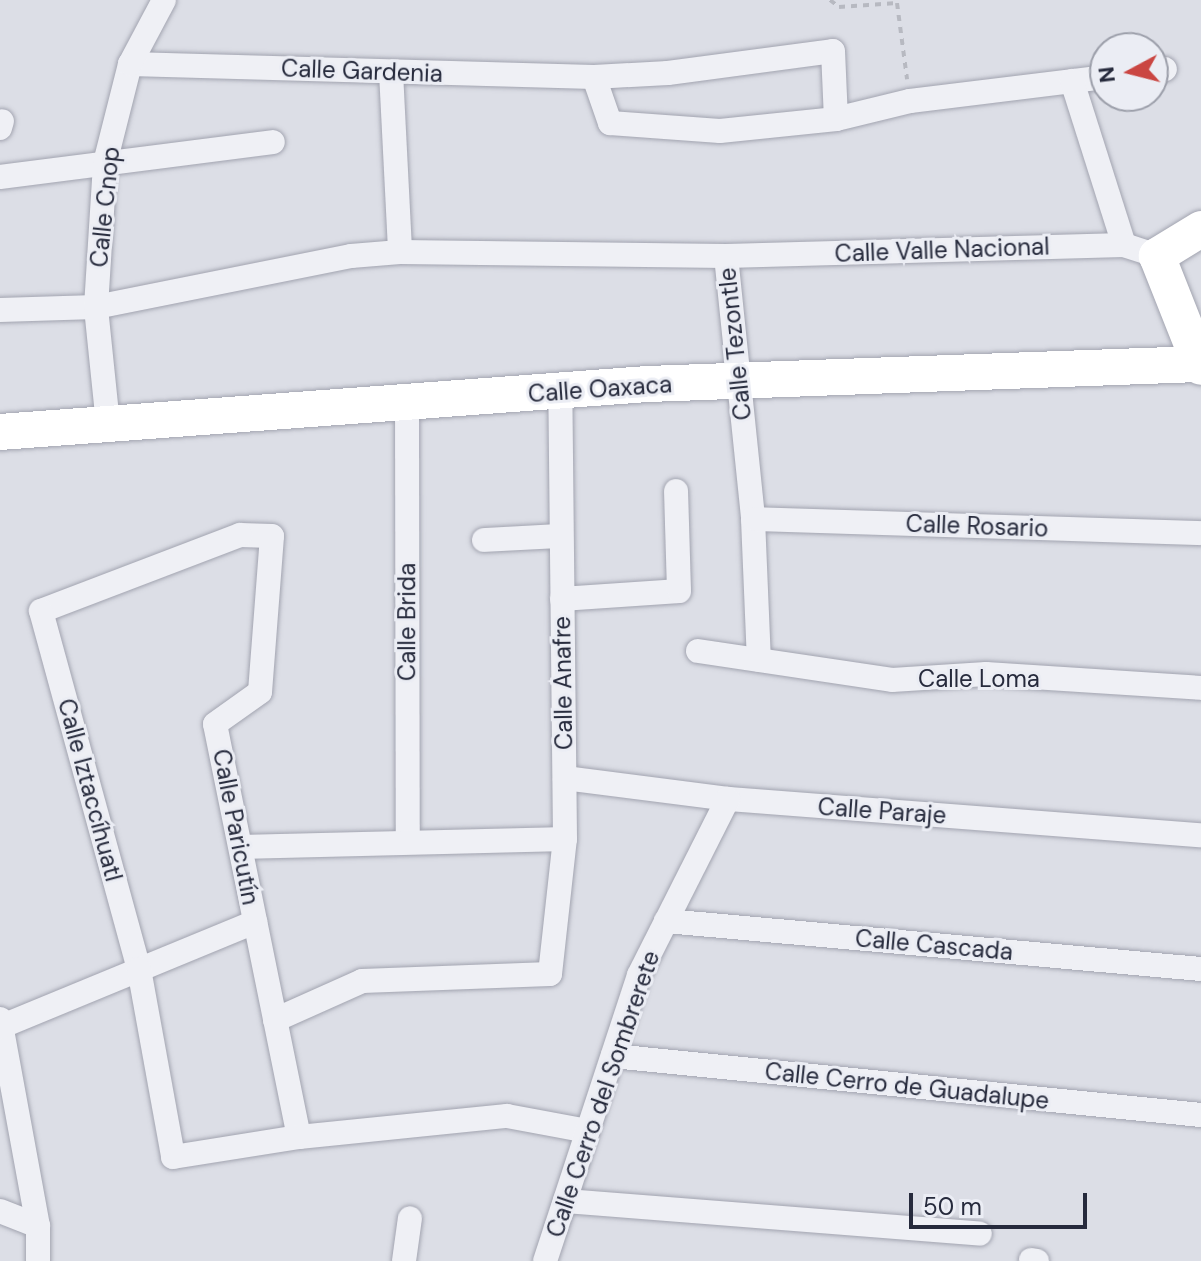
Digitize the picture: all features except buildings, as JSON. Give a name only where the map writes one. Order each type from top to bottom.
[{"type":"street","name":"Calle Cnop","points":[[108,424],[96,307],[105,163],[130,64],[164,0]]},
{"type":"street","name":"Calle Gardenia","points":[[130,64],[594,77],[668,73],[833,51],[836,119]]},
{"type":"street","points":[[391,72],[400,252]]},
{"type":"street","points":[[594,77],[610,123],[720,131],[836,119],[910,101],[1089,79]]},
{"type":"street","points":[[1072,81],[1141,251],[1201,365]]},
{"type":"street","points":[[0,177],[273,142]]},
{"type":"street","points":[[1141,251],[1201,229]]},
{"type":"street","name":"Calle Valle Nacional","points":[[726,256],[1141,251]]},
{"type":"street","name":"Calle Tezontle","points":[[0,310],[96,307],[351,256],[400,252],[726,256],[753,519],[759,660]]},
{"type":"street","name":"Calle Oaxaca","points":[[0,432],[560,391],[1201,365]]},
{"type":"street","name":"Calle Anafre","points":[[275,1020],[362,981],[550,974],[565,839],[560,391]]},
{"type":"street","name":"Calle Brida","points":[[407,402],[408,841]]},
{"type":"street","points":[[562,599],[679,591],[676,491]]},
{"type":"street","name":"Calle Rosario","points":[[753,519],[1201,533]]},
{"type":"street","name":"Calle Iztaccíhuatl","points":[[272,536],[240,535],[41,611],[139,969],[173,1157],[299,1137]]},
{"type":"street","name":"Calle Paricutín","points":[[272,536],[260,692],[215,724],[299,1137]]},
{"type":"street","points":[[484,540],[561,536]]},
{"type":"street","name":"Calle Loma","points":[[698,651],[892,680],[986,674],[1201,688]]},
{"type":"street","name":"Calle Paraje","points":[[565,778],[728,799],[1201,835]]},
{"type":"street","name":"Calle Cerro del Sombrerete","points":[[545,1261],[639,975],[728,799]]},
{"type":"street","points":[[241,847],[565,839]]},
{"type":"street","name":"Calle Cascada","points":[[666,921],[1201,969]]},
{"type":"street","points":[[38,1261],[38,1226],[0,1024],[255,922]]},
{"type":"street","name":"Calle Cerro de Guadalupe","points":[[613,1056],[1201,1115]]},
{"type":"street","points":[[299,1137],[507,1116],[588,1131]]},
{"type":"street","points":[[565,1201],[980,1234]]},
{"type":"street","points":[[0,1211],[38,1226]]},
{"type":"street","points":[[404,1261],[410,1218]]},
{"type":"street","points":[[1031,1260],[1037,1261]]},
{"type":"path","points":[[830,0],[839,7],[897,3],[910,101]]}]
